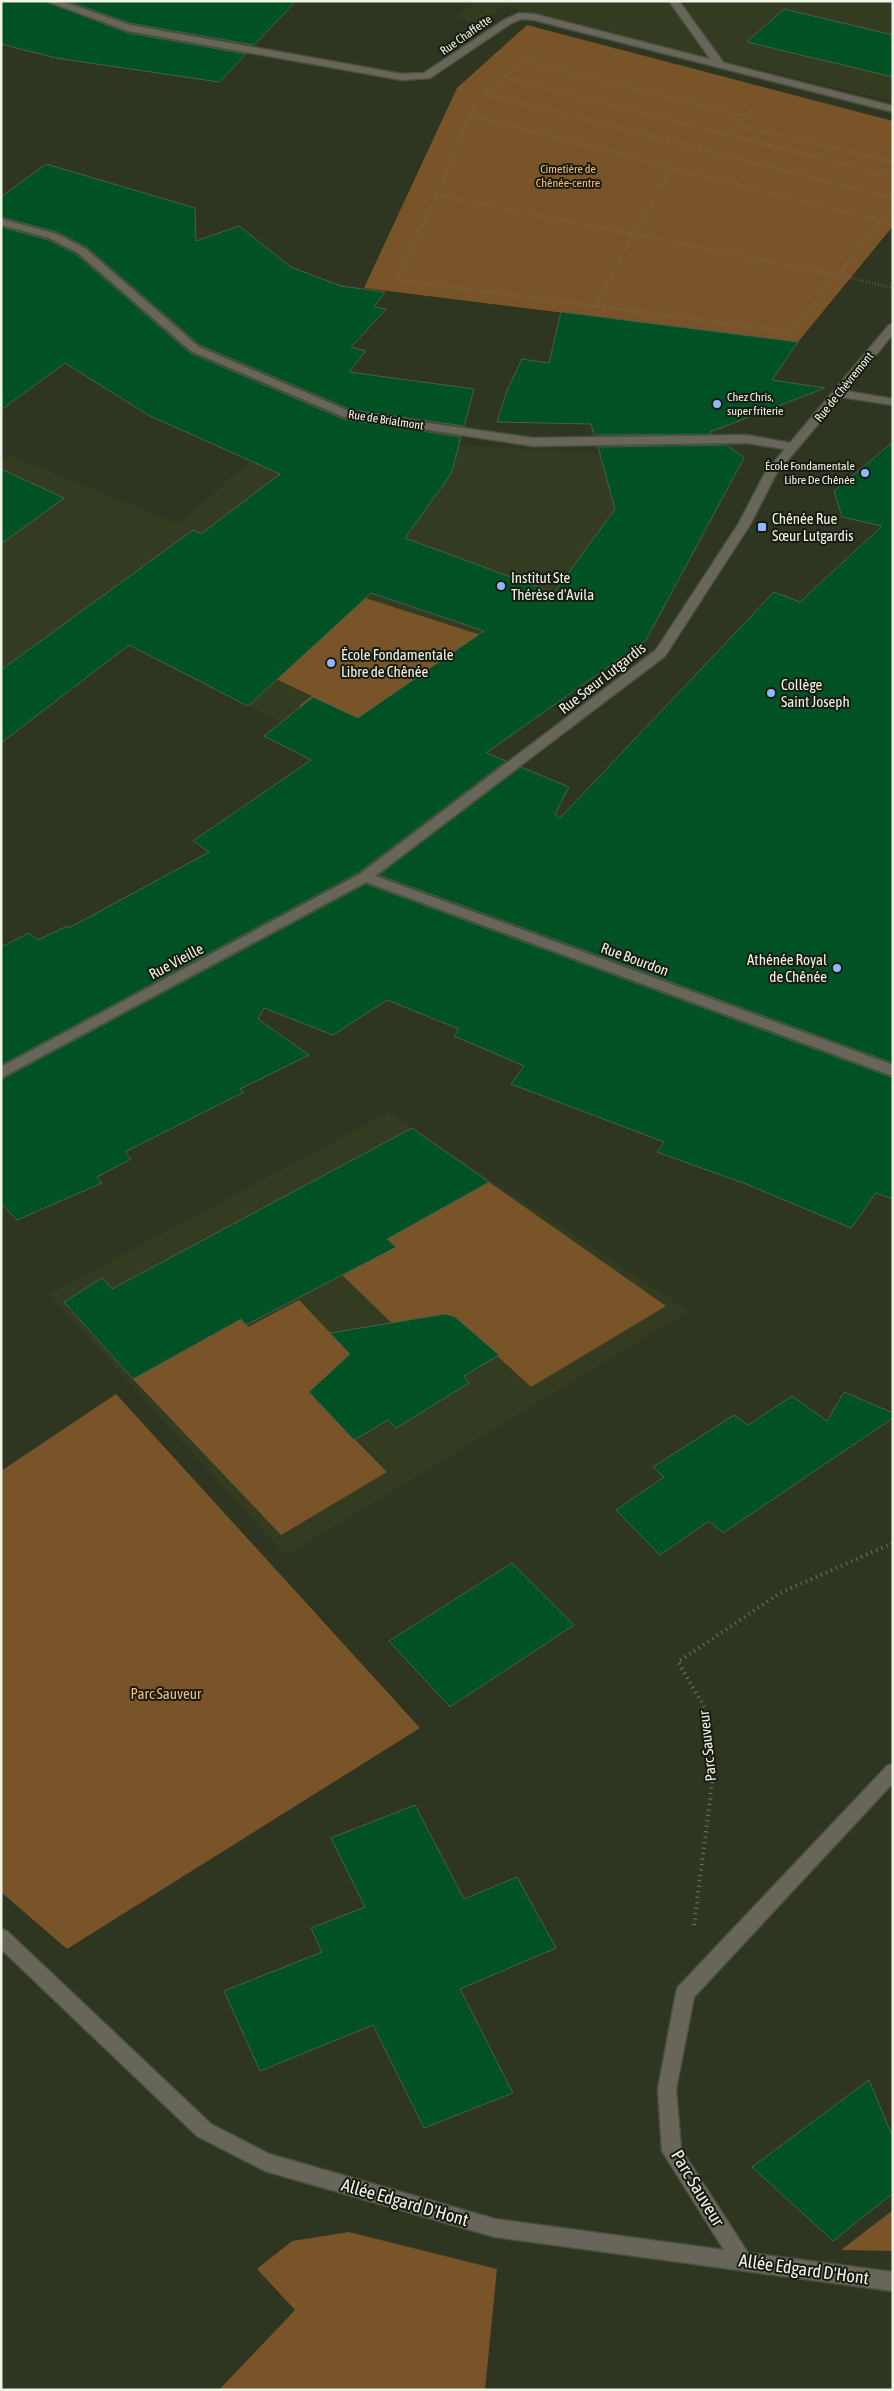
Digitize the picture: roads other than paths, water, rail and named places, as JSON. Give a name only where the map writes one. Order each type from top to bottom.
[{"type":"street","name":"Rue Chaffette","points":[[52,1],[128,28],[402,77],[426,76],[441,68],[507,22],[520,16],[534,17],[893,109]]},
{"type":"street","points":[[674,1],[720,65]]},
{"type":"street","name":"Rue de Brialmont","points":[[1,222],[53,236],[82,251],[195,349],[348,415],[533,442],[747,440],[794,447]]},
{"type":"street","name":"Rue de Chèvremont","points":[[794,447],[893,327]]},
{"type":"street","points":[[840,393],[893,402]]},
{"type":"street","name":"Rue Sœur Lutgardis","points":[[365,877],[661,653],[745,523],[771,473],[794,447]]},
{"type":"street","name":"Rue Bourdon","points":[[365,877],[893,1071]]},
{"type":"street","name":"Rue Vieille","points":[[1,1073],[365,877]]},
{"type":"street","name":"Parc Sauveur","points":[[742,2260],[672,2151],[667,2089],[685,1993],[893,1771]]},
{"type":"street","name":"Allée Edgard D'Hont","points":[[1,1937],[204,2130],[265,2162],[495,2228],[893,2282]]},
{"type":"place","name":"Chez Chris, super friterie","points":[[717,404]]},
{"type":"place","name":"École Fondamentale Libre De Chênée","points":[[865,473]]},
{"type":"place","name":"Chênée Rue Sœur Lutgardis","points":[[762,527]]},
{"type":"place","name":"Institut Ste Thérèse d'Avila","points":[[501,586]]},
{"type":"place","name":"École Fondamentale Libre de Chênée","points":[[331,663]]},
{"type":"place","name":"Collège Saint Joseph","points":[[771,693]]},
{"type":"place","name":"Athénée Royal de Chênée","points":[[837,968]]},
{"type":"park label","name":"Cimetière de Chênée-centre","points":[[568,176]]}]
